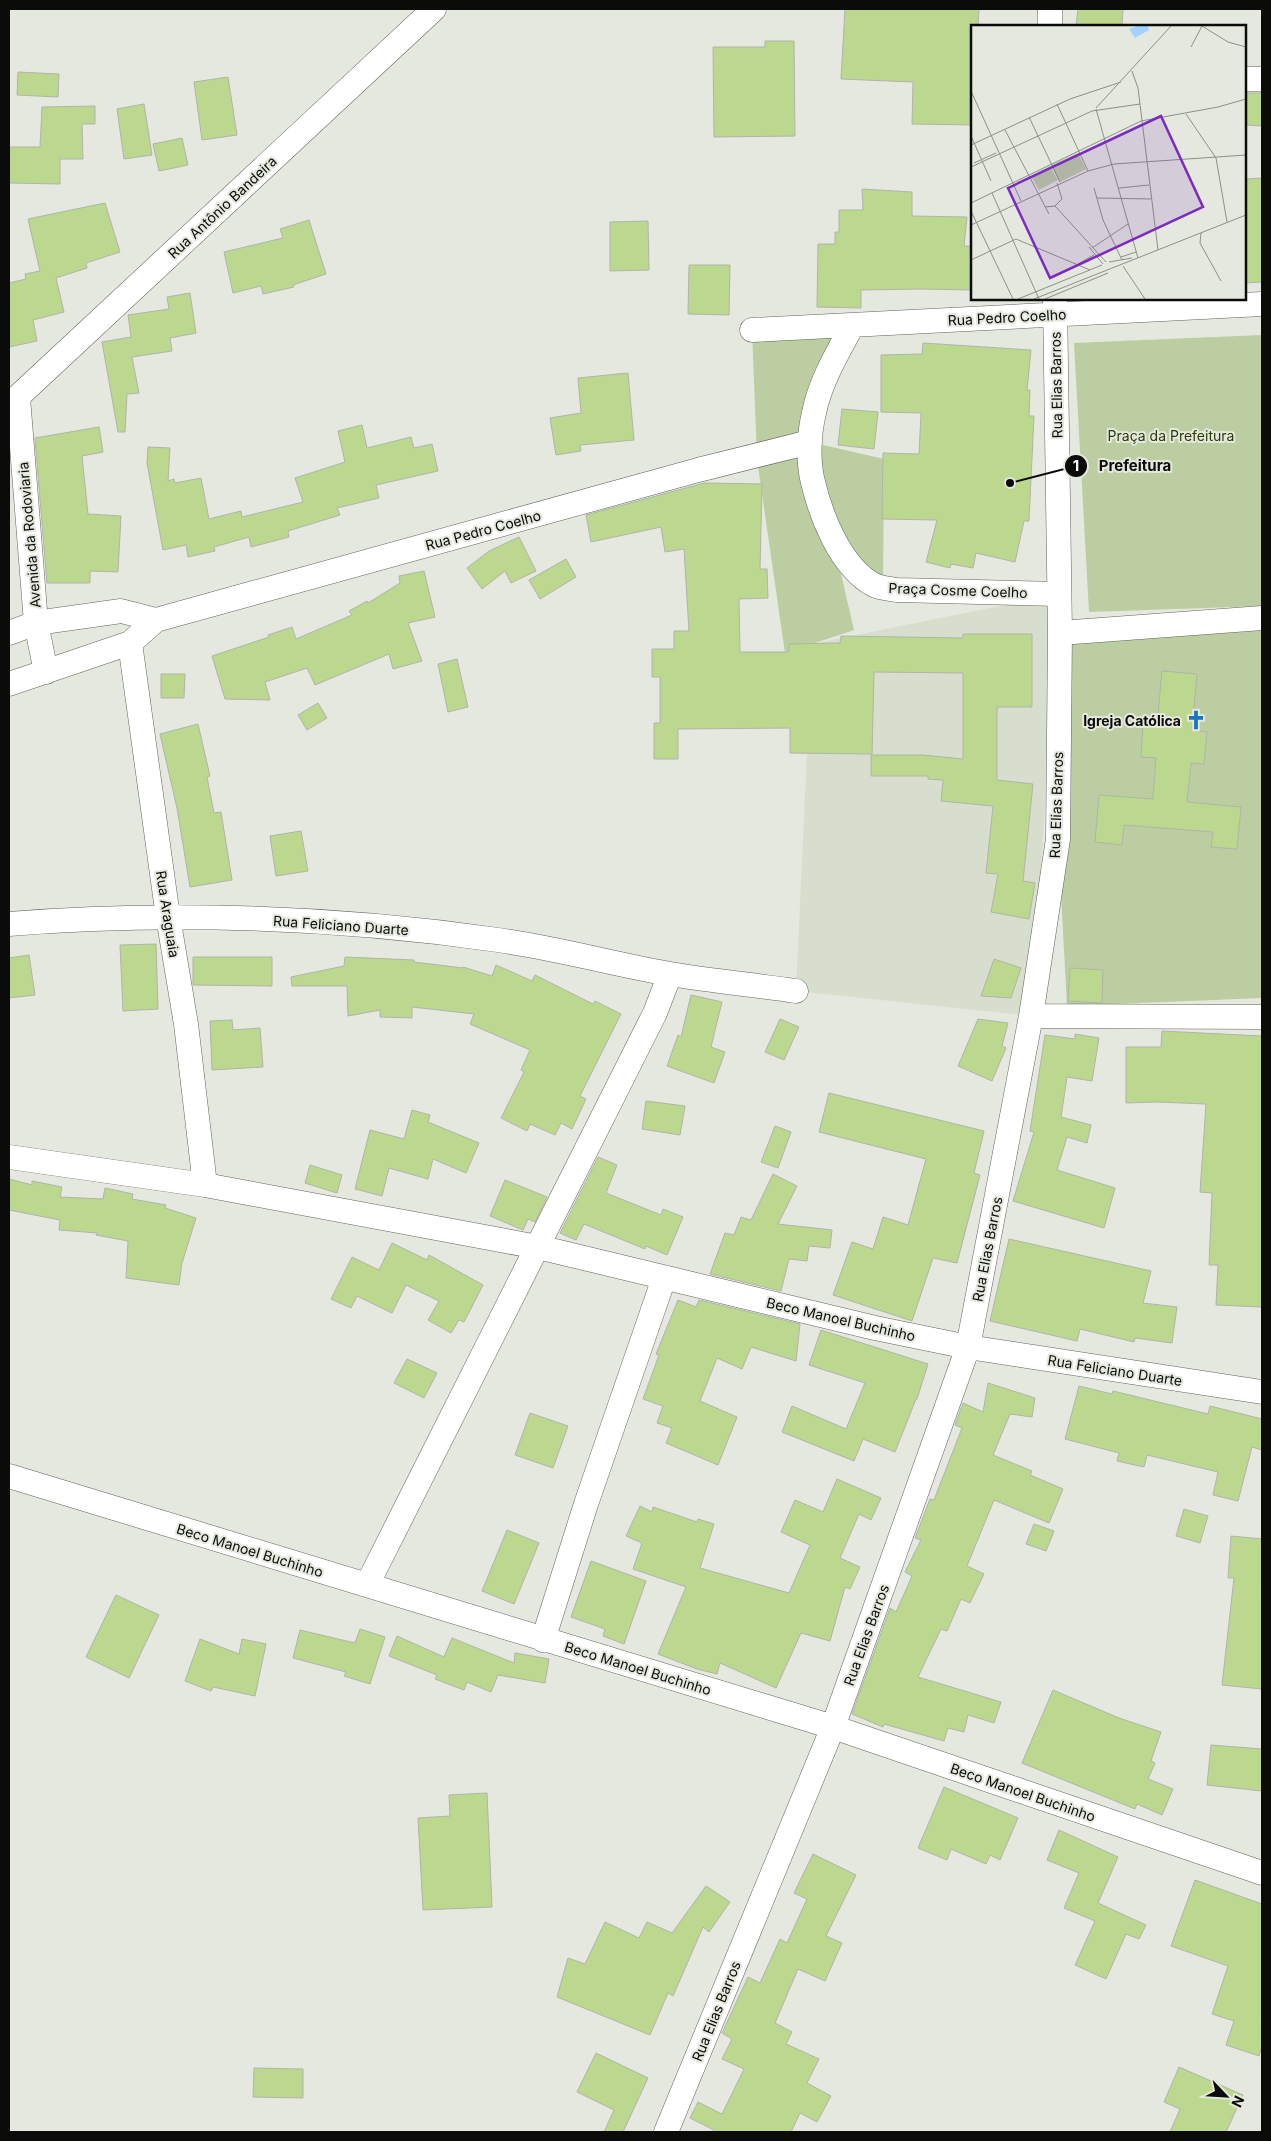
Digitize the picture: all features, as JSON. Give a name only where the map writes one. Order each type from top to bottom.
[{"type":"street","name":"Rua Antônio Bandeira","points":[[14,401],[434,9]]},
{"type":"street","points":[[1050,9],[1050,25]]},
{"type":"street","points":[[1246,79],[1262,79]]},
{"type":"street","name":"Rua Pedro Coelho","points":[[752,330],[852,326],[1055,306],[1262,304]]},
{"type":"street","name":"Rua Elias Barros","points":[[666,2132],[833,1727],[968,1347],[1031,1016],[1058,839],[1060,594],[1055,306]]},
{"type":"street","name":"Praça Cosme Coelho","points":[[852,326],[825,377],[814,413],[810,442],[812,477],[835,540],[846,560],[860,575],[876,586],[916,591],[1060,594]]},
{"type":"street","name":"Avenida da Rodoviaria","points":[[14,401],[36,623],[46,672]]},
{"type":"street","name":"Rua Pedro Coelho","points":[[9,684],[130,643],[156,620],[698,470],[810,442]]},
{"type":"street","points":[[9,633],[36,623],[122,611],[156,620]]},
{"type":"street","points":[[1060,633],[1262,618]]},
{"type":"street","name":"Rua Araguaia","points":[[130,643],[168,917],[186,1024],[205,1185]]},
{"type":"street","name":"Rua Feliciano Duarte","points":[[9,924],[74,919],[211,917],[369,926],[499,940],[670,974],[796,991]]},
{"type":"street","points":[[367,1585],[655,1013],[670,974]]},
{"type":"street","points":[[1031,1016],[1262,1017]]},
{"type":"street","points":[[9,1157],[205,1185],[538,1247]]},
{"type":"street","name":"Beco Manoel Buchinho","points":[[538,1247],[875,1328],[968,1347]]},
{"type":"street","points":[[543,1640],[586,1504],[664,1278]]},
{"type":"street","name":"Rua Feliciano Duarte","points":[[968,1347],[1262,1392]]},
{"type":"street","name":"Beco Manoel Buchinho","points":[[9,1476],[833,1727],[1262,1873]]},
{"type":"shaded area","points":[[1059,594],[1031,1016],[796,991],[812,644]]},
{"type":"green space","points":[[852,326],[810,442],[884,459],[883,587],[846,560],[813,453],[854,630],[785,653],[757,459],[752,330]]},
{"type":"green space","name":"Praça da Prefeitura","points":[[1262,335],[1262,606],[1089,612],[1074,343]]},
{"type":"green space","points":[[1262,618],[1262,998],[1067,1006],[1058,839],[1060,633]]},
{"type":"building","points":[[845,9],[979,9],[978,25],[971,25],[971,125],[912,124],[913,82],[841,79]]},
{"type":"building","points":[[1078,9],[1123,9],[1122,25],[1076,25]]},
{"type":"building","points":[[765,41],[794,41],[795,136],[714,137],[713,47],[765,47]]},
{"type":"building","points":[[18,72],[59,74],[58,97],[17,95]]},
{"type":"building","points":[[228,77],[237,135],[202,140],[194,82]]},
{"type":"building","points":[[1246,93],[1262,93],[1262,126],[1246,125]]},
{"type":"building","points":[[144,104],[152,155],[124,159],[117,109]]},
{"type":"building","points":[[95,106],[95,124],[82,124],[83,159],[60,159],[60,184],[9,183],[9,147],[40,147],[42,107]]},
{"type":"building","points":[[182,138],[188,165],[159,171],[153,144]]},
{"type":"building","points":[[1262,178],[1262,282],[1246,283],[1246,179]]},
{"type":"building","points":[[862,189],[912,192],[912,216],[967,217],[964,246],[971,246],[971,290],[861,290],[861,308],[817,307],[818,244],[835,244],[835,232],[839,232],[839,210],[863,210]]},
{"type":"building","points":[[105,203],[120,252],[86,263],[87,268],[56,278],[64,312],[33,320],[37,341],[9,347],[9,283],[26,279],[25,274],[40,271],[28,219]]},
{"type":"building","points":[[309,220],[326,274],[293,285],[294,287],[263,294],[261,286],[233,293],[224,252],[283,238],[280,229]]},
{"type":"building","points":[[648,221],[649,270],[610,271],[610,222]]},
{"type":"building","points":[[689,265],[730,265],[729,315],[688,314]]},
{"type":"building","points":[[190,293],[196,333],[170,338],[172,351],[132,357],[139,393],[127,394],[125,432],[118,432],[102,342],[131,337],[128,315],[169,309],[167,297]]},
{"type":"building","points":[[923,343],[1031,350],[1027,390],[1030,390],[1029,416],[1034,416],[1029,521],[1024,521],[1015,562],[976,553],[973,568],[951,564],[950,568],[926,562],[937,520],[882,519],[883,453],[919,454],[921,413],[881,412],[881,355],[922,354]]},
{"type":"building","points":[[628,373],[634,440],[580,445],[581,451],[556,455],[550,418],[581,413],[578,378]]},
{"type":"building","points":[[842,409],[878,412],[874,449],[838,445]]},
{"type":"building","points":[[362,425],[367,448],[411,437],[414,448],[432,444],[438,471],[376,485],[379,498],[337,508],[340,515],[288,531],[289,537],[251,547],[249,537],[214,547],[215,551],[188,557],[186,545],[163,550],[147,463],[148,447],[170,448],[168,481],[174,479],[175,483],[201,478],[209,519],[241,511],[242,517],[303,502],[295,478],[345,462],[338,431]]},
{"type":"building","points":[[99,427],[103,452],[82,456],[88,514],[121,516],[118,572],[90,571],[90,583],[47,583],[35,438]]},
{"type":"building","points":[[704,483],[762,484],[760,569],[767,569],[768,598],[739,599],[740,652],[789,652],[789,644],[840,643],[841,636],[963,638],[963,634],[1032,634],[1032,707],[997,707],[997,780],[1033,784],[1023,881],[1035,883],[1029,919],[991,912],[998,874],[986,873],[993,806],[941,801],[943,780],[928,779],[928,776],[871,776],[871,755],[923,755],[963,759],[963,673],[874,672],[872,754],[790,753],[790,728],[678,729],[678,759],[654,759],[654,723],[660,723],[660,677],[652,677],[652,649],[674,649],[674,631],[689,631],[684,549],[665,552],[661,527],[591,542],[586,515]]},
{"type":"building","points":[[519,537],[536,571],[511,583],[505,571],[482,589],[467,568],[489,551]]},
{"type":"building","points":[[566,559],[576,577],[540,599],[529,580]]},
{"type":"building","points":[[424,571],[435,617],[408,623],[422,661],[393,669],[389,654],[315,685],[307,668],[265,682],[270,700],[225,699],[212,656],[269,637],[268,635],[292,627],[296,639],[352,615],[349,611],[367,601],[368,603],[400,583],[399,576]]},
{"type":"building","points":[[457,659],[468,707],[448,712],[438,664]]},
{"type":"building","points":[[1162,671],[1197,674],[1192,730],[1207,732],[1204,764],[1191,763],[1187,802],[1241,807],[1237,849],[1211,847],[1213,832],[1124,825],[1122,845],[1095,842],[1099,795],[1153,799],[1156,758],[1141,757],[1143,725],[1157,726]]},
{"type":"building","points":[[161,674],[185,674],[184,698],[161,698]]},
{"type":"building","points":[[318,703],[327,718],[307,730],[298,715]]},
{"type":"building","points":[[198,724],[210,776],[207,777],[214,813],[221,812],[232,880],[190,887],[177,808],[160,734]]},
{"type":"building","points":[[301,831],[308,871],[276,876],[270,836]]},
{"type":"building","points":[[156,944],[158,1009],[123,1011],[120,945]]},
{"type":"building","points":[[29,955],[35,995],[9,998],[9,958]]},
{"type":"building","points":[[193,957],[272,957],[272,986],[193,985]]},
{"type":"building","points":[[345,957],[414,960],[414,962],[463,967],[492,976],[496,965],[532,981],[535,975],[593,1004],[595,1001],[621,1014],[580,1096],[586,1099],[572,1129],[561,1123],[555,1135],[530,1124],[527,1131],[501,1118],[524,1072],[521,1070],[530,1050],[470,1024],[474,1014],[412,1007],[412,1018],[380,1017],[380,1010],[348,1016],[347,986],[292,986],[291,977],[344,966]]},
{"type":"building","points":[[994,959],[1021,968],[1011,998],[981,996]]},
{"type":"building","points":[[1070,968],[1103,970],[1102,1003],[1068,1001]]},
{"type":"building","points":[[691,995],[722,1002],[711,1047],[725,1052],[714,1083],[667,1066],[678,1035],[681,1037]]},
{"type":"building","points":[[780,1019],[799,1027],[784,1060],[765,1052]]},
{"type":"building","points":[[978,1019],[1008,1023],[1002,1046],[1006,1048],[992,1081],[958,1066]]},
{"type":"building","points":[[232,1020],[233,1030],[260,1028],[263,1067],[212,1070],[210,1021]]},
{"type":"building","points":[[1162,1031],[1262,1036],[1262,1307],[1216,1305],[1218,1265],[1209,1265],[1212,1193],[1200,1192],[1206,1104],[1126,1103],[1126,1047],[1161,1047]]},
{"type":"building","points":[[1075,1034],[1099,1038],[1092,1081],[1067,1077],[1061,1117],[1091,1125],[1087,1143],[1067,1137],[1057,1170],[1115,1188],[1104,1228],[1013,1201],[1034,1132],[1030,1131],[1045,1035],[1075,1039]]},
{"type":"building","points":[[829,1093],[984,1131],[974,1173],[980,1175],[957,1263],[933,1258],[912,1321],[833,1295],[852,1242],[873,1249],[883,1217],[908,1225],[926,1159],[819,1132]]},
{"type":"building","points":[[646,1101],[685,1106],[680,1135],[642,1129]]},
{"type":"building","points":[[412,1110],[430,1115],[428,1122],[479,1143],[466,1173],[433,1159],[428,1179],[389,1168],[382,1196],[355,1189],[370,1130],[404,1139]]},
{"type":"building","points":[[775,1126],[791,1132],[778,1168],[761,1162]]},
{"type":"building","points":[[598,1157],[617,1165],[606,1193],[661,1215],[663,1209],[683,1217],[667,1255],[646,1246],[645,1249],[584,1224],[576,1240],[560,1233]]},
{"type":"building","points":[[310,1165],[342,1175],[337,1193],[305,1183]]},
{"type":"building","points":[[773,1174],[797,1186],[778,1224],[832,1230],[830,1248],[809,1246],[807,1261],[789,1259],[781,1291],[710,1274],[725,1233],[734,1235],[741,1217],[751,1220]]},
{"type":"building","points":[[9,1179],[32,1185],[32,1181],[62,1187],[60,1197],[103,1199],[105,1188],[133,1194],[132,1199],[166,1205],[165,1208],[196,1218],[182,1263],[179,1285],[126,1278],[128,1241],[96,1235],[97,1233],[59,1230],[60,1220],[9,1210]]},
{"type":"building","points":[[505,1180],[547,1197],[535,1222],[528,1219],[523,1230],[490,1216]]},
{"type":"building","points":[[1009,1239],[1151,1271],[1143,1303],[1177,1307],[1172,1343],[1135,1338],[1134,1342],[1080,1329],[1077,1341],[990,1321]]},
{"type":"building","points":[[392,1243],[427,1260],[429,1255],[483,1285],[464,1322],[459,1320],[451,1333],[428,1320],[439,1301],[406,1285],[392,1313],[357,1296],[351,1308],[331,1299],[352,1257],[379,1270]]},
{"type":"building","points":[[678,1300],[696,1307],[699,1300],[800,1324],[796,1361],[751,1347],[742,1369],[717,1358],[700,1401],[737,1417],[718,1465],[666,1443],[672,1428],[657,1423],[663,1406],[643,1399],[659,1355],[656,1354]]},
{"type":"building","points":[[821,1330],[928,1364],[917,1399],[895,1452],[863,1439],[854,1461],[782,1432],[792,1406],[846,1429],[865,1383],[809,1365]]},
{"type":"building","points":[[407,1359],[437,1373],[424,1398],[394,1383]]},
{"type":"building","points":[[988,1383],[1035,1398],[1032,1417],[1010,1414],[993,1455],[1032,1471],[1030,1475],[1063,1489],[1049,1523],[994,1500],[967,1566],[984,1574],[970,1603],[961,1599],[947,1631],[941,1629],[918,1677],[1001,1702],[994,1723],[968,1715],[964,1732],[948,1728],[944,1741],[884,1724],[883,1727],[852,1714],[890,1608],[896,1612],[912,1576],[905,1572],[921,1540],[915,1538],[930,1499],[934,1500],[962,1428],[955,1425],[963,1403],[983,1412]]},
{"type":"building","points":[[1079,1386],[1112,1394],[1113,1391],[1208,1414],[1210,1406],[1262,1419],[1262,1450],[1252,1447],[1238,1501],[1213,1495],[1218,1472],[1147,1455],[1144,1467],[1117,1461],[1119,1453],[1065,1439]]},
{"type":"building","points":[[530,1413],[568,1426],[553,1468],[515,1455]]},
{"type":"building","points":[[837,1479],[881,1498],[871,1520],[859,1514],[840,1558],[860,1567],[850,1589],[845,1587],[830,1641],[801,1633],[776,1688],[720,1663],[717,1674],[697,1669],[658,1654],[686,1587],[633,1569],[642,1543],[626,1536],[640,1506],[652,1512],[653,1507],[697,1522],[698,1519],[714,1524],[700,1568],[789,1593],[810,1545],[781,1532],[795,1500],[823,1512]]},
{"type":"building","points":[[1184,1509],[1208,1516],[1200,1543],[1176,1536]]},
{"type":"building","points":[[1034,1524],[1054,1531],[1046,1551],[1026,1544]]},
{"type":"building","points":[[507,1530],[539,1543],[514,1604],[482,1591]]},
{"type":"building","points":[[1231,1536],[1262,1539],[1262,1689],[1222,1685],[1234,1578],[1228,1578]]},
{"type":"building","points":[[591,1561],[646,1581],[624,1644],[603,1636],[605,1629],[571,1617]]},
{"type":"building","points":[[116,1595],[159,1615],[129,1678],[86,1657]]},
{"type":"building","points":[[360,1629],[385,1637],[370,1684],[344,1676],[346,1672],[293,1658],[300,1630],[355,1643]]},
{"type":"building","points":[[397,1636],[444,1657],[452,1638],[514,1663],[515,1653],[549,1659],[545,1683],[498,1675],[491,1692],[467,1682],[464,1690],[435,1679],[437,1675],[389,1656]]},
{"type":"building","points":[[200,1639],[239,1654],[242,1639],[266,1644],[255,1696],[213,1687],[211,1691],[185,1681]]},
{"type":"building","points":[[1053,1690],[1119,1718],[1161,1732],[1151,1761],[1155,1763],[1148,1779],[1173,1789],[1162,1815],[1137,1804],[1135,1809],[1022,1763]]},
{"type":"building","points":[[1211,1745],[1262,1749],[1262,1791],[1207,1785]]},
{"type":"building","points":[[944,1787],[1018,1818],[1000,1860],[990,1855],[986,1864],[951,1849],[947,1860],[918,1848]]},
{"type":"building","points":[[487,1793],[492,1907],[423,1910],[418,1818],[450,1816],[449,1795]]},
{"type":"building","points":[[1059,1830],[1118,1857],[1098,1903],[1146,1925],[1139,1939],[1126,1934],[1106,1979],[1075,1965],[1095,1921],[1064,1908],[1079,1873],[1047,1860]]},
{"type":"building","points":[[813,1854],[856,1875],[826,1936],[842,1943],[825,1981],[798,1969],[775,2023],[792,2032],[786,2044],[819,2059],[807,2083],[831,2096],[817,2122],[800,2113],[791,2132],[713,2132],[714,2130],[690,2118],[698,2102],[722,2114],[744,2069],[722,2059],[732,2039],[722,2033],[748,1977],[760,1983],[780,1939],[787,1943],[807,1899],[794,1893]]},
{"type":"building","points":[[1195,1880],[1262,1904],[1262,2046],[1259,2056],[1226,2045],[1234,2021],[1212,2014],[1228,1966],[1171,1946]]},
{"type":"building","points":[[706,1886],[730,1902],[709,1932],[703,1927],[673,1996],[668,1993],[650,2035],[557,1997],[568,1958],[585,1964],[605,1922],[639,1938],[647,1922],[672,1933]]},
{"type":"building","points":[[596,2053],[648,2078],[623,2132],[604,2132],[614,2110],[577,2092]]},
{"type":"building","points":[[1179,2067],[1243,2095],[1226,2132],[1170,2132],[1180,2109],[1164,2102]]},
{"type":"building","points":[[254,2068],[303,2069],[303,2098],[253,2097]]},
{"type":"place","name":"Prefeitura","points":[[1010,483]]},
{"type":"place","name":"Igreja Católica","points":[[1196,720]]}]
